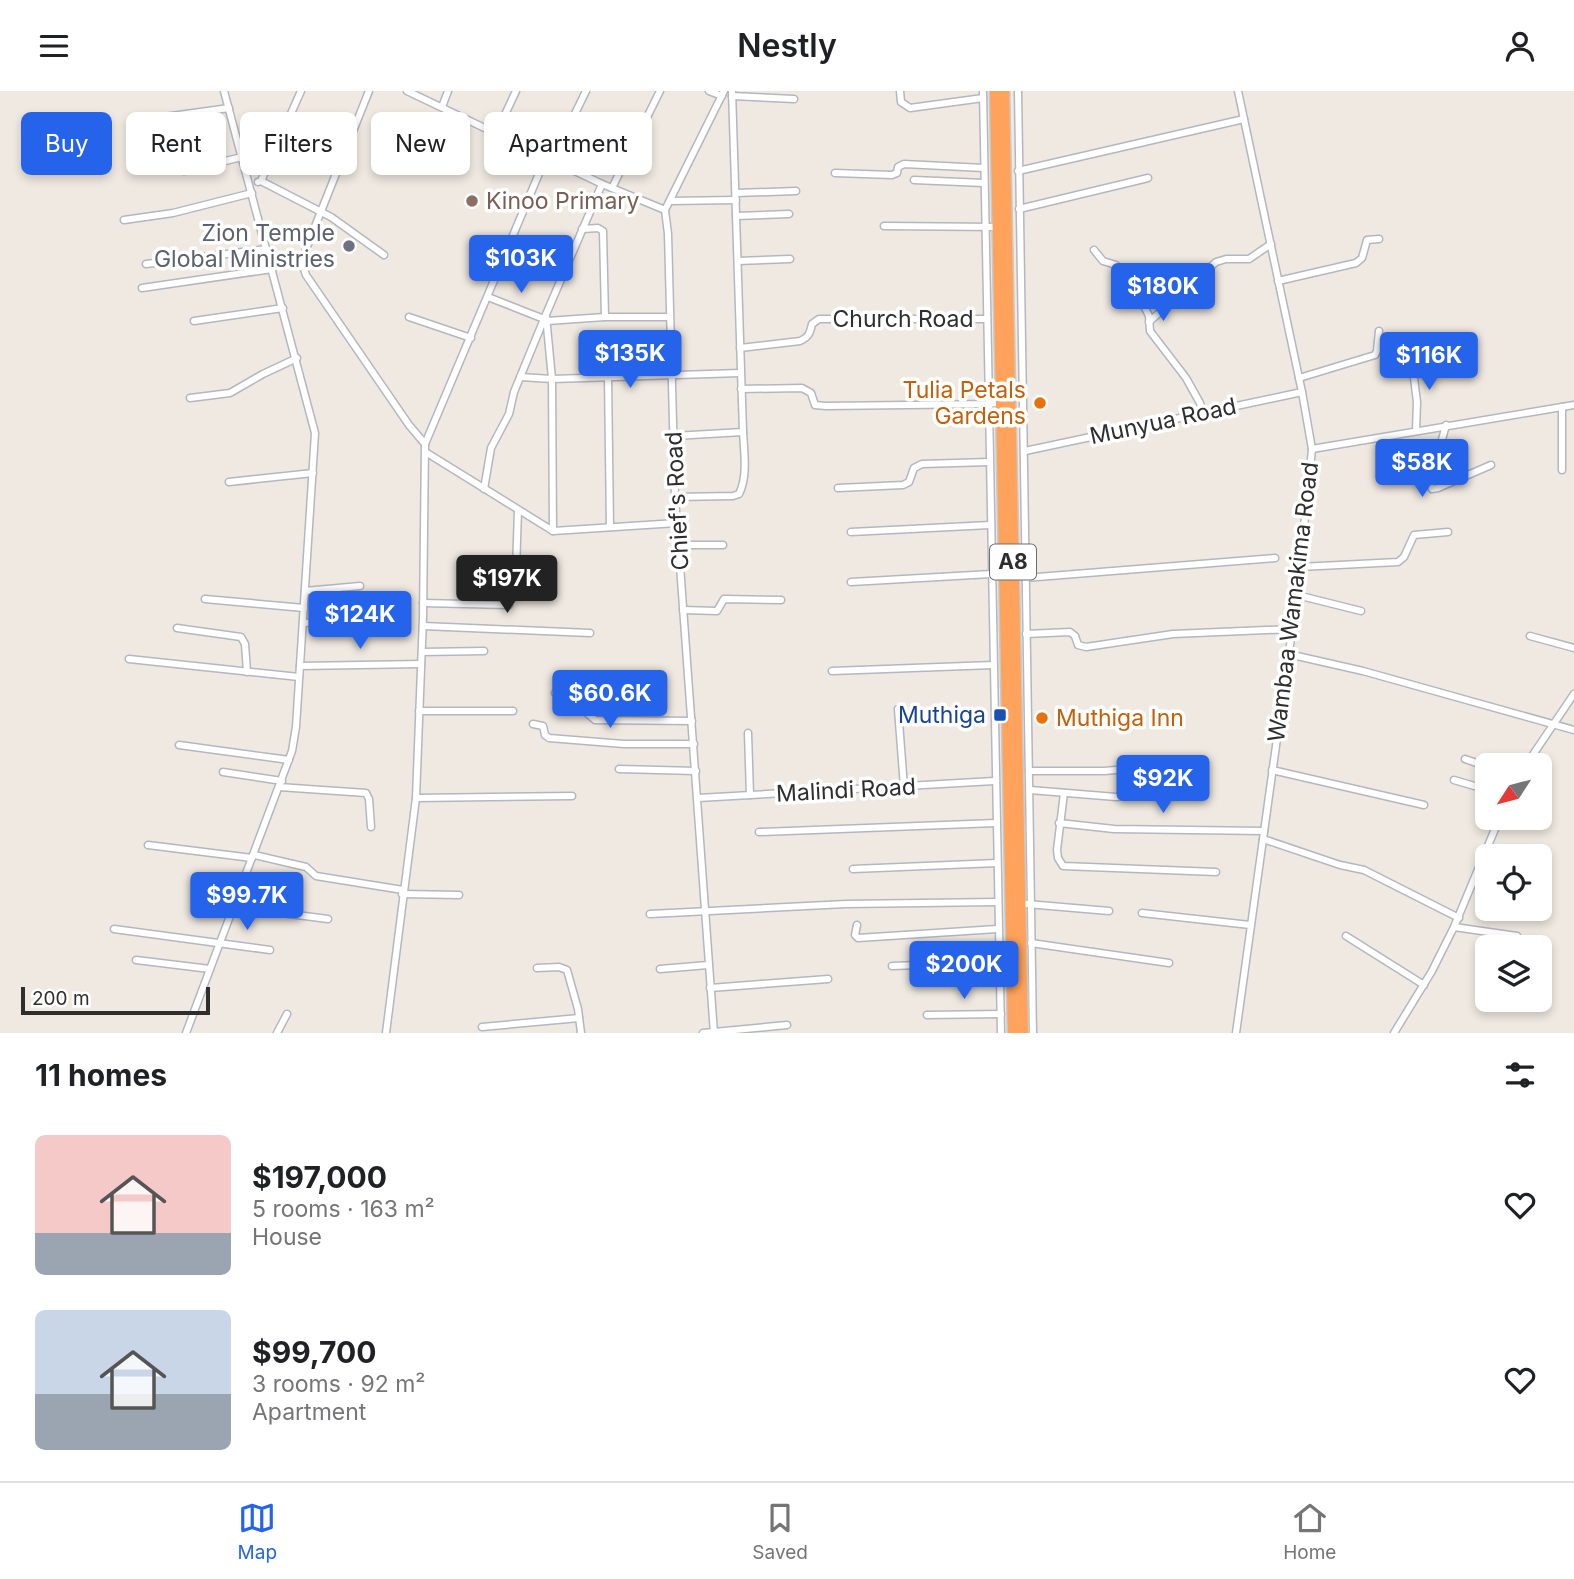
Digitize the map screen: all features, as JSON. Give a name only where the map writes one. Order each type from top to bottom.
[{"type":"highway","name":"A8","points":[[995,91],[991,227],[1002,402],[1007,653],[1018,750],[1013,1033]]},
{"type":"highway","name":"A8","points":[[1004,91],[1012,525],[1028,1016],[1023,1033]]},
{"type":"street","points":[[224,91],[240,149]]},
{"type":"street","points":[[261,181],[301,91]]},
{"type":"street","points":[[369,91],[303,259],[306,275],[409,425],[425,444],[427,453],[416,798],[386,1033]]},
{"type":"street","points":[[407,91],[484,128]]},
{"type":"street","points":[[442,107],[448,91]]},
{"type":"street","points":[[506,112],[516,91]]},
{"type":"street","points":[[575,112],[586,91]]},
{"type":"street","points":[[612,188],[660,91]]},
{"type":"street","points":[[584,175],[665,210],[723,94],[709,91]]},
{"type":"street","points":[[900,91],[901,102],[910,108],[983,94],[984,183],[991,227],[987,319],[988,404],[1001,1033]]},
{"type":"street","points":[[1018,91],[1026,634],[1018,750],[1029,771],[1025,903],[1031,943],[1028,1016],[1033,1033]]},
{"type":"street","name":"Wambaa Wamakima Road","points":[[1236,1033],[1297,595],[1311,449],[1302,392],[1238,91]]},
{"type":"street","points":[[675,497],[739,494],[741,491],[744,471],[732,93],[794,99]]},
{"type":"street","points":[[200,112],[229,108]]},
{"type":"street","points":[[1018,171],[1244,119]]},
{"type":"street","points":[[835,173],[892,175],[904,164],[984,168]]},
{"type":"street","points":[[186,1033],[295,739],[315,433],[247,175]]},
{"type":"street","points":[[425,444],[542,175]]},
{"type":"street","points":[[1018,209],[1148,178]]},
{"type":"street","points":[[914,180],[984,183]]},
{"type":"street","points":[[250,184],[261,181],[320,211],[384,255]]},
{"type":"street","points":[[484,489],[491,448],[509,414],[520,376],[602,184]]},
{"type":"street","points":[[670,201],[796,191]]},
{"type":"street","points":[[124,220],[173,213],[252,193]]},
{"type":"street","name":"Chief's Road","points":[[665,210],[668,234],[675,497],[713,1033]]},
{"type":"street","points":[[736,216],[789,214]]},
{"type":"street","points":[[884,226],[991,227]]},
{"type":"street","points":[[582,229],[598,228],[603,231],[605,317]]},
{"type":"street","points":[[1279,281],[1356,263],[1362,258],[1367,240],[1379,239]]},
{"type":"street","points":[[1149,322],[1216,262],[1226,259],[1244,261],[1271,244]]},
{"type":"street","points":[[146,264],[267,249]]},
{"type":"street","points":[[1094,250],[1099,258],[1113,263],[1120,270],[1148,311],[1150,331],[1186,378],[1203,413]]},
{"type":"street","points":[[738,261],[790,259]]},
{"type":"street","points":[[142,288],[272,269]]},
{"type":"street","points":[[488,297],[546,318],[669,317]]},
{"type":"street","points":[[194,321],[282,308]]},
{"type":"street","points":[[409,317],[471,338]]},
{"type":"street","points":[[546,318],[552,379],[553,531]]},
{"type":"street","name":"Church Road","points":[[740,348],[800,341],[810,334],[812,324],[819,319],[987,319]]},
{"type":"street","points":[[1299,378],[1375,355],[1379,331]]},
{"type":"street","points":[[190,398],[230,393],[297,358]]},
{"type":"street","points":[[1416,431],[1417,403],[1413,370],[1454,363]]},
{"type":"street","points":[[520,376],[552,379],[740,373]]},
{"type":"street","points":[[608,377],[610,527]]},
{"type":"street","points":[[741,389],[802,388],[808,390],[812,401],[818,406],[1002,402]]},
{"type":"street","points":[[1010,390],[1022,389]]},
{"type":"street","name":"Munyua Road","points":[[1025,451],[1302,392]]},
{"type":"street","points":[[1311,449],[1574,405]]},
{"type":"street","points":[[1562,407],[1562,470]]},
{"type":"street","points":[[1010,426],[1023,425]]},
{"type":"street","points":[[1446,425],[1430,483],[1432,489],[1491,465]]},
{"type":"street","points":[[674,436],[743,432]]},
{"type":"street","points":[[427,453],[553,531],[677,523]]},
{"type":"street","points":[[838,488],[903,485],[909,482],[914,468],[922,464],[989,462]]},
{"type":"street","points":[[229,482],[313,473]]},
{"type":"street","points":[[516,570],[518,510]]},
{"type":"street","points":[[851,532],[990,525]]},
{"type":"street","points":[[1012,525],[1025,525]]},
{"type":"street","points":[[1300,567],[1393,563],[1402,560],[1414,535],[1448,532]]},
{"type":"street","points":[[678,544],[723,545]]},
{"type":"street","points":[[1025,578],[1275,558]]},
{"type":"street","points":[[851,582],[991,574]]},
{"type":"street","points":[[305,591],[360,586]]},
{"type":"street","points":[[1297,595],[1361,611]]},
{"type":"street","points":[[205,599],[304,608]]},
{"type":"street","points":[[683,610],[717,611],[724,599],[781,600]]},
{"type":"street","points":[[424,603],[509,605]]},
{"type":"street","points":[[303,623],[378,619]]},
{"type":"street","points":[[423,626],[590,633]]},
{"type":"street","points":[[177,628],[241,637],[245,643],[247,672]]},
{"type":"street","points":[[1026,634],[1070,632],[1075,636],[1078,645],[1086,647],[1186,633],[1292,629]]},
{"type":"street","points":[[1530,636],[1574,648]]},
{"type":"street","points":[[422,652],[484,651]]},
{"type":"street","points":[[993,652],[1007,653]]},
{"type":"street","points":[[1288,654],[1404,682],[1552,726],[1574,730]]},
{"type":"street","points":[[129,659],[299,677]]},
{"type":"street","points":[[300,667],[421,664]]},
{"type":"street","points":[[832,671],[993,665]]},
{"type":"street","points":[[555,693],[584,694],[588,701],[588,714],[595,720],[692,721]]},
{"type":"street","points":[[1534,753],[1574,694]]},
{"type":"street","points":[[419,709],[492,707]]},
{"type":"street","points":[[419,709],[513,711]]},
{"type":"street","points":[[898,709],[904,787]]},
{"type":"street","points":[[533,724],[543,726],[545,735],[549,738],[624,744],[694,744]]},
{"type":"street","points":[[748,733],[750,795]]},
{"type":"street","points":[[179,745],[289,760]]},
{"type":"street","points":[[995,750],[1018,750]]},
{"type":"street","points":[[1465,759],[1475,762]]},
{"type":"street","points":[[1029,771],[1140,768]]},
{"type":"street","points":[[619,769],[696,771]]},
{"type":"street","points":[[1272,770],[1424,805]]},
{"type":"street","points":[[223,772],[280,784],[366,793],[371,827]]},
{"type":"street","points":[[1454,780],[1475,786]]},
{"type":"street","name":"Malindi Road","points":[[698,798],[994,781]]},
{"type":"street","points":[[1030,790],[1116,797],[1189,787]]},
{"type":"street","points":[[1064,793],[1057,850],[1063,866],[1216,872]]},
{"type":"street","points":[[416,798],[572,796]]},
{"type":"street","points":[[759,832],[996,823]]},
{"type":"street","points":[[1059,823],[1114,829],[1264,835],[1340,865],[1364,870],[1458,918]]},
{"type":"street","points":[[1394,1033],[1424,985],[1454,927],[1495,830]]},
{"type":"street","points":[[148,845],[253,857],[306,867],[316,876],[402,892],[459,895]]},
{"type":"street","points":[[852,869],[997,863]]},
{"type":"street","points":[[206,884],[242,887]]},
{"type":"street","points":[[649,914],[846,904],[997,902]]},
{"type":"street","points":[[1025,903],[1109,911]]},
{"type":"street","points":[[234,907],[328,919]]},
{"type":"street","points":[[1142,912],[1250,925]]},
{"type":"street","points":[[858,925],[855,935],[858,938],[997,929]]},
{"type":"street","points":[[1454,927],[1510,935]]},
{"type":"street","points":[[114,929],[270,950]]},
{"type":"street","points":[[1346,936],[1424,985]]},
{"type":"street","points":[[1031,943],[1169,963]]},
{"type":"street","points":[[136,960],[210,969]]},
{"type":"street","points":[[892,966],[998,962]]},
{"type":"street","points":[[660,969],[708,965]]},
{"type":"street","points":[[537,968],[559,967],[567,970],[581,1033]]},
{"type":"street","points":[[710,988],[828,979]]},
{"type":"street","points":[[277,1033],[287,1014]]},
{"type":"street","points":[[927,1015],[1001,1014]]},
{"type":"street","points":[[482,1027],[579,1018]]},
{"type":"street","points":[[703,1033],[787,1025]]},
{"type":"place","name":"Kinoo Primary","points":[[472,201]]},
{"type":"place","name":"Zion Temple Global Ministries","points":[[349,246]]},
{"type":"place","name":"Tulia Petals Gardens","points":[[1040,403]]},
{"type":"place","name":"Muthiga","points":[[1000,715]]},
{"type":"place","name":"Muthiga Inn","points":[[1042,718]]}]
